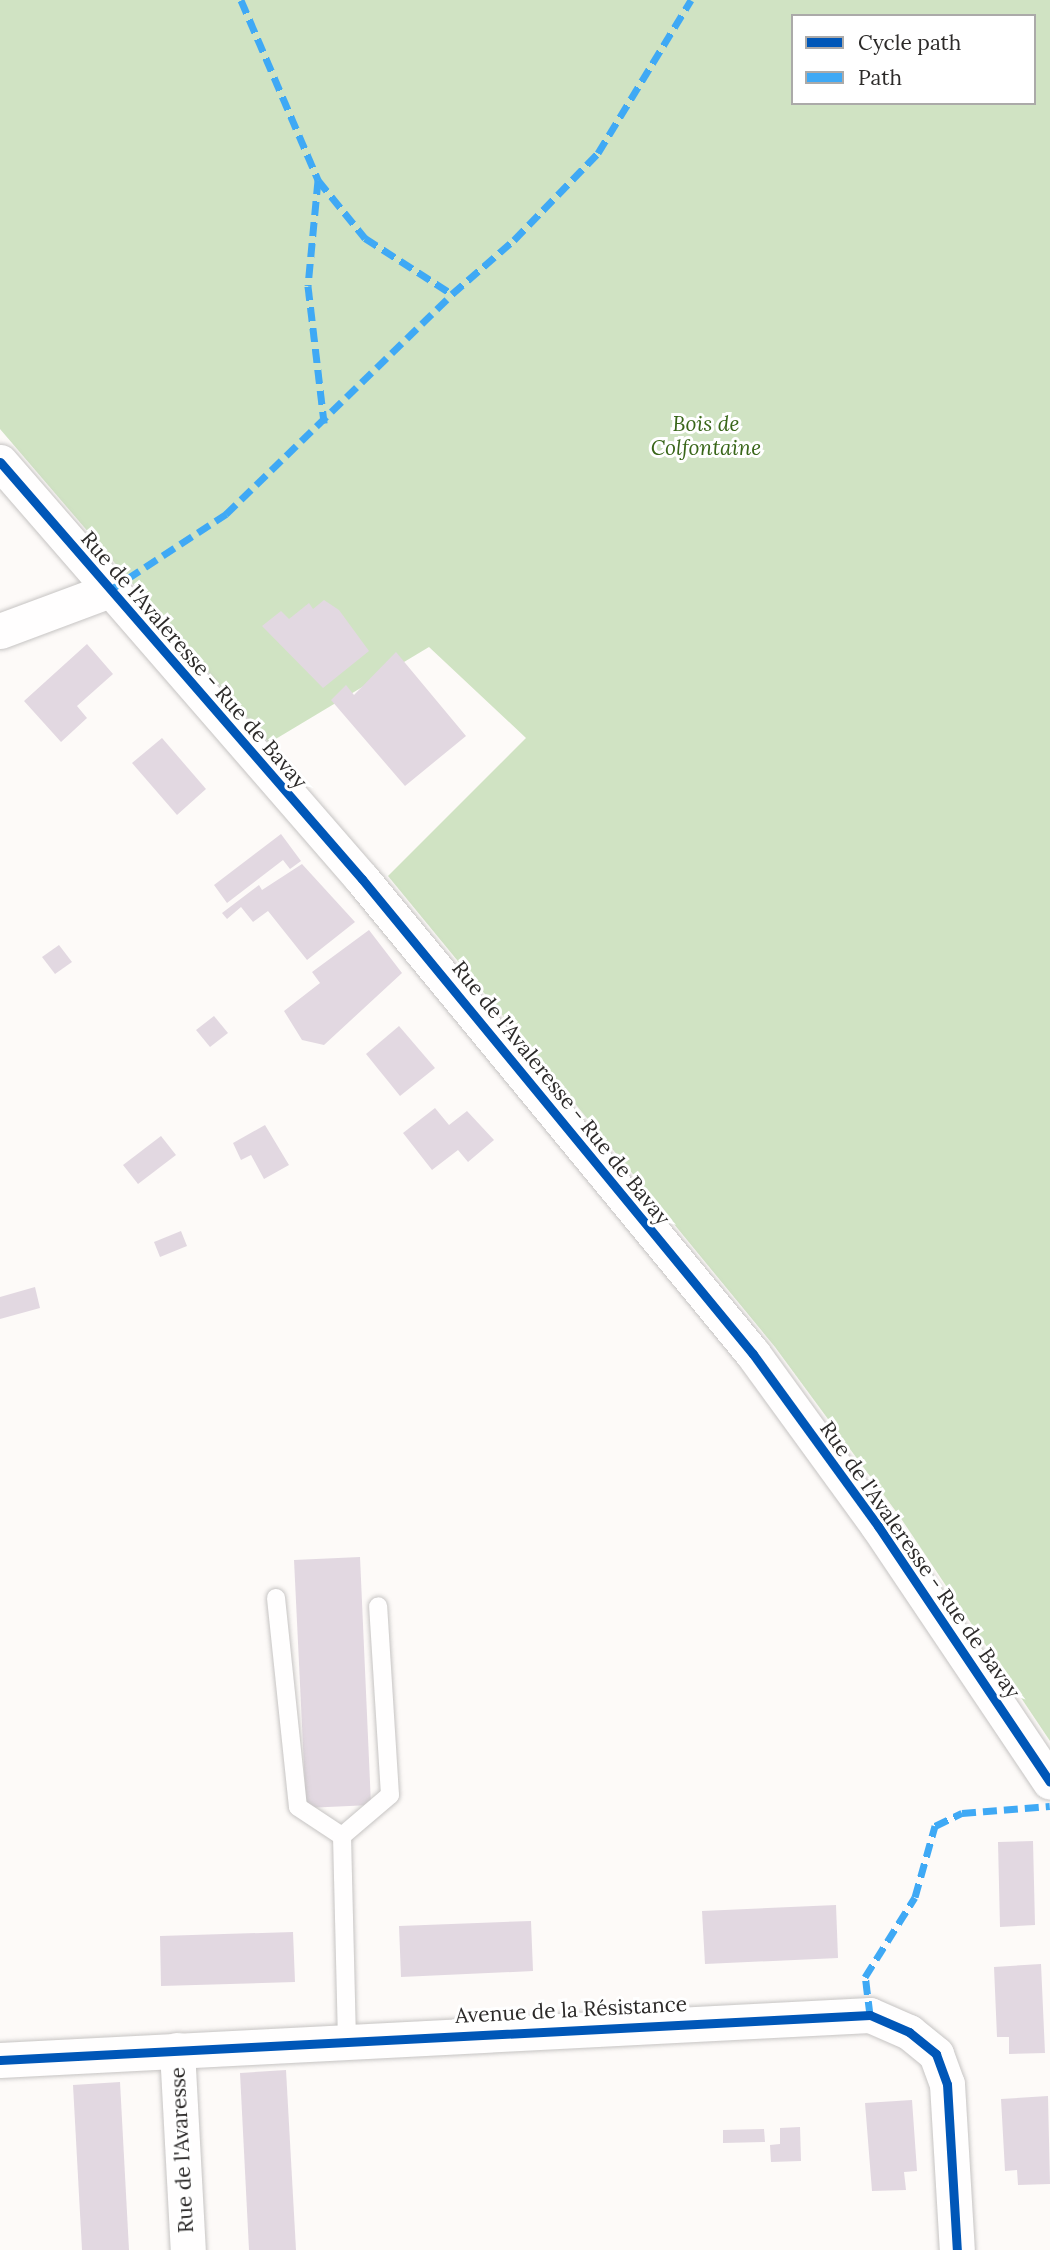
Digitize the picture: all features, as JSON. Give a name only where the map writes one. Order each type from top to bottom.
[{"type":"street","name":"Rue de l'Avaleresse - Rue de Bavay","points":[[0,462],[362,879],[753,1354],[878,1525],[1050,1782]]},
{"type":"street","points":[[0,631],[110,590]]},
{"type":"street","name":"Avenue de la Résistance","points":[[0,2060],[870,2015],[909,2032],[936,2054],[947,2084],[957,2250]]},
{"type":"street","name":"Rue de l'Avaresse","points":[[177,2050],[188,2250]]},
{"type":"lane","points":[[276,1598],[298,1807],[342,1836]]},
{"type":"lane","points":[[342,1836],[390,1795],[378,1606]]},
{"type":"lane","points":[[342,1836],[347,2040]]},
{"type":"green space","name":"Bois de Colfontaine","points":[[0,0],[1050,0],[1050,1741],[900,1517],[775,1347],[388,876],[526,738],[429,647],[269,743],[0,429]]},
{"type":"building","points":[[324,600],[339,610],[369,651],[323,688],[262,626],[281,611],[289,619],[309,603],[313,609]]},
{"type":"building","points":[[87,644],[113,674],[77,706],[87,718],[61,742],[24,701]]},
{"type":"building","points":[[396,652],[466,736],[405,786],[331,700],[346,685],[354,695]]},
{"type":"building","points":[[162,738],[206,789],[177,815],[132,763]]},
{"type":"building","points":[[281,834],[301,861],[290,869],[283,860],[227,903],[214,885]]},
{"type":"building","points":[[302,864],[355,922],[307,960],[268,911],[253,922],[241,907],[227,919],[222,913],[259,885],[262,890]]},
{"type":"building","points":[[369,930],[402,973],[324,1045],[302,1040],[284,1011],[320,983],[312,972]]},
{"type":"building","points":[[59,945],[72,962],[55,974],[42,957]]},
{"type":"building","points":[[214,1016],[228,1033],[210,1047],[196,1030]]},
{"type":"building","points":[[399,1026],[435,1068],[400,1096],[366,1054]]},
{"type":"building","points":[[435,1108],[449,1125],[467,1111],[494,1140],[468,1162],[458,1150],[432,1170],[403,1133]]},
{"type":"building","points":[[265,1125],[289,1165],[264,1179],[251,1155],[241,1160],[233,1143]]},
{"type":"building","points":[[161,1136],[176,1155],[138,1184],[123,1165]]},
{"type":"building","points":[[181,1231],[187,1246],[160,1257],[154,1242]]},
{"type":"building","points":[[35,1287],[40,1308],[0,1319],[0,1297]]},
{"type":"building","points":[[360,1557],[371,1805],[306,1808],[294,1560]]},
{"type":"building","points":[[1033,1841],[1035,1925],[1000,1927],[998,1842]]},
{"type":"building","points":[[836,1905],[838,1958],[705,1964],[702,1911]]},
{"type":"building","points":[[531,1921],[533,1971],[401,1977],[399,1926]]},
{"type":"building","points":[[293,1932],[295,1982],[161,1986],[160,1936]]},
{"type":"building","points":[[1041,1964],[1045,2053],[1009,2054],[1009,2037],[997,2037],[994,1967]]},
{"type":"building","points":[[286,2070],[296,2250],[249,2250],[240,2073]]},
{"type":"building","points":[[120,2082],[129,2250],[82,2250],[73,2085]]},
{"type":"building","points":[[1048,2096],[1050,2184],[1018,2185],[1017,2170],[1005,2171],[1001,2099]]},
{"type":"building","points":[[912,2100],[917,2171],[904,2172],[906,2190],[872,2191],[865,2103]]},
{"type":"building","points":[[800,2127],[801,2161],[771,2162],[770,2145],[780,2144],[780,2128]]},
{"type":"building","points":[[764,2129],[765,2142],[723,2143],[723,2130]]},
{"type":"marked path","points":[[241,0],[318,180],[365,238],[452,294],[514,240],[598,153],[691,0]]},
{"type":"marked path","points":[[318,180],[308,286],[324,423]]},
{"type":"marked path","points":[[110,590],[226,514],[452,294]]},
{"type":"marked path","points":[[870,2015],[865,1977],[915,1897],[935,1826],[962,1813],[1050,1806]]},
{"type":"cycle path","points":[[0,462],[362,879],[753,1354],[878,1526],[1050,1782]]},
{"type":"cycle path","points":[[0,2060],[870,2015],[909,2032],[936,2054],[947,2084],[957,2250]]}]
